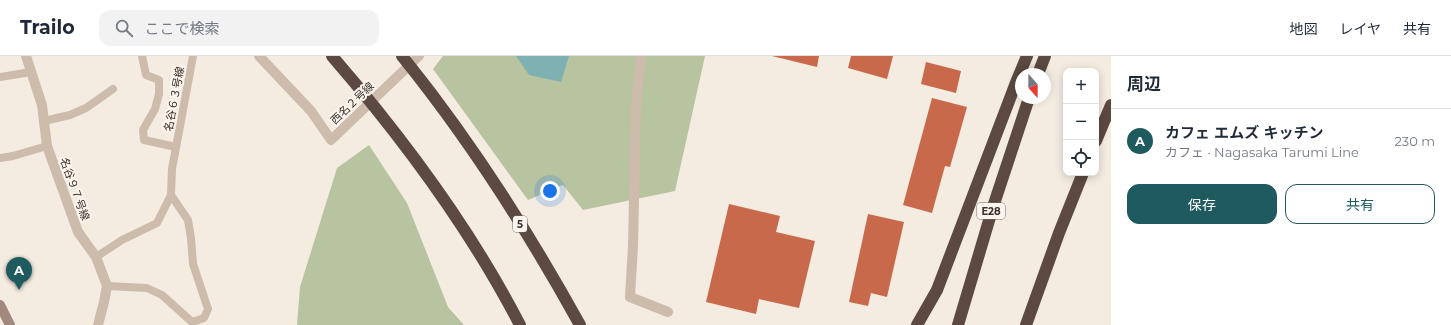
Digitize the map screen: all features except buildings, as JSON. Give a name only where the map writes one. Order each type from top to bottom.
[{"type":"highway","points":[[332,56],[375,108],[450,210],[484,263],[520,325]]},
{"type":"highway","name":"5","points":[[402,56],[455,125],[495,184],[532,243],[580,325]]},
{"type":"highway","points":[[928,325],[937,290],[1027,56]]},
{"type":"highway","points":[[1040,68],[1045,56]]},
{"type":"highway","name":"E28","points":[[958,325],[992,207],[1027,104]]},
{"type":"highway","points":[[1096,140],[1111,105]]},
{"type":"highway","points":[[1026,325],[1059,233],[1082,176]]},
{"type":"highway","points":[[1034,325],[1059,233]]},
{"type":"highway","points":[[917,325],[937,290]]},
{"type":"main road","points":[[0,305],[10,325]]},
{"type":"street","name":"名谷９７号線","points":[[26,56],[42,105],[47,146],[78,232],[96,256],[107,286]]},
{"type":"street","name":"西名２号線","points":[[259,56],[311,111],[331,140],[419,56]]},
{"type":"street","points":[[641,56],[636,106],[633,246],[630,297],[668,312]]},
{"type":"street","points":[[98,325],[107,286]]},
{"type":"lane","name":"名谷６３号線","points":[[142,56],[146,74],[159,80],[159,94],[155,109],[143,130],[144,140],[176,147]]},
{"type":"lane","name":"名谷６３号線","points":[[171,196],[172,168],[193,56]]},
{"type":"lane","points":[[0,77],[31,72]]},
{"type":"lane","points":[[44,121],[70,116],[86,108],[113,89]]},
{"type":"lane","points":[[0,158],[13,156],[47,146]]},
{"type":"lane","points":[[96,256],[122,240],[157,224],[171,196],[188,220],[193,264],[208,309],[204,318],[192,324],[162,295],[147,288],[107,286]]},
{"type":"green space","points":[[443,56],[705,56],[675,191],[583,210],[563,185],[528,200],[433,69]]},
{"type":"green space","points":[[369,145],[407,203],[448,307],[464,325],[297,325],[300,287],[337,168]]},
{"type":"water","points":[[516,56],[569,56],[561,82],[529,75]]},
{"type":"place","name":"カフェ エムズ キッチン","points":[[19,290]]}]
